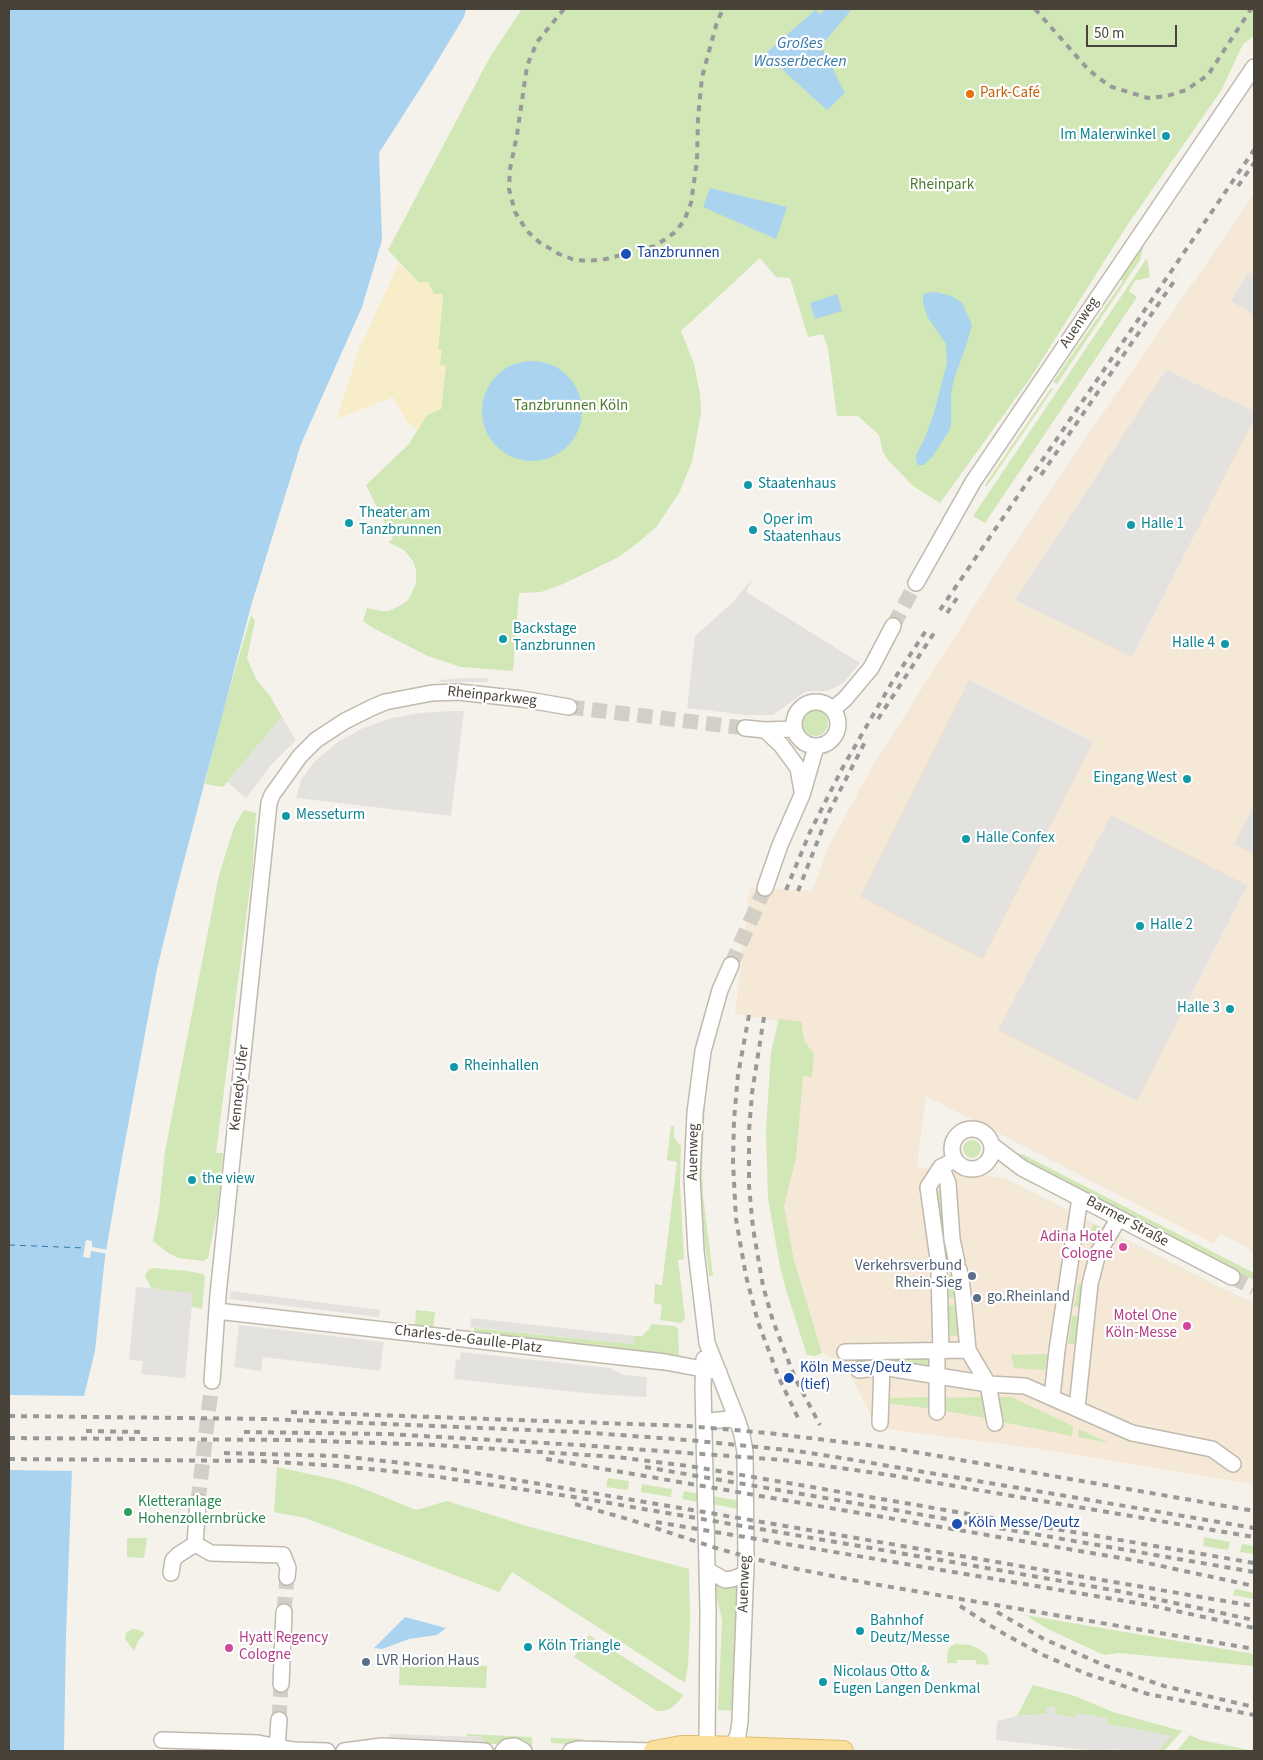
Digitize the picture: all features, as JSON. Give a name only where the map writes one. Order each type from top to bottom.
[{"type":"main road","points":[[653,1751],[681,1746],[715,1749],[843,1751]]},
{"type":"street","name":"Auenweg","points":[[916,584],[973,482],[1254,67]]},
{"type":"street","points":[[833,709],[845,699],[871,668],[893,626]]},
{"type":"street","name":"Rheinparkweg","points":[[272,795],[300,756],[316,740],[345,721],[385,702],[432,692],[458,692],[569,707]]},
{"type":"street","points":[[816,702],[825,703],[833,709],[839,722],[835,737],[830,742],[816,747],[802,742],[794,729],[796,714],[800,708],[806,704],[816,702]]},
{"type":"street","points":[[745,728],[765,730],[794,729]]},
{"type":"street","points":[[765,730],[781,746],[798,768],[802,795]]},
{"type":"street","points":[[765,888],[780,845],[802,795],[816,747]]},
{"type":"street","name":"Kennedy-Ufer","points":[[212,1381],[217,1311],[269,803],[272,795]]},
{"type":"street","name":"Auenweg","points":[[707,1343],[703,1368],[704,1425],[707,1570],[715,1749],[738,1735],[740,1721],[746,1574],[745,1452],[738,1422],[707,1343],[696,1251],[692,1178],[695,1113],[703,1051],[720,990],[731,965]]},
{"type":"street","name":"Barmer Straße","points":[[1022,1168],[987,1163],[976,1169],[970,1169],[955,1160],[952,1150],[954,1140],[966,1129],[981,1130],[986,1134],[993,1146],[1022,1168],[1232,1277]]},
{"type":"street","points":[[987,1163],[992,1155],[993,1146]]},
{"type":"street","points":[[937,1412],[939,1269],[928,1187],[941,1167],[955,1160]]},
{"type":"street","points":[[941,1167],[948,1183],[952,1239],[962,1286],[968,1350],[988,1384],[995,1423]]},
{"type":"street","points":[[1052,1397],[1057,1350],[1080,1198]]},
{"type":"street","points":[[1077,1408],[1090,1284],[1098,1253],[1119,1218]]},
{"type":"street","name":"Charles-de-Gaulle-Platz","points":[[217,1311],[703,1368],[719,1372]]},
{"type":"street","points":[[844,1352],[968,1350]]},
{"type":"street","points":[[860,1351],[862,1369],[882,1367],[988,1384],[1025,1386],[1132,1433],[1212,1449],[1233,1464]]},
{"type":"street","points":[[880,1423],[882,1367]]},
{"type":"street","points":[[704,1425],[717,1420],[728,1419],[738,1422]]},
{"type":"street","points":[[195,1544],[198,1502]]},
{"type":"street","points":[[171,1573],[173,1560],[195,1544]]},
{"type":"street","points":[[195,1544],[211,1552],[282,1555],[288,1568],[287,1578]]},
{"type":"street","points":[[707,1570],[725,1580],[746,1574]]},
{"type":"street","points":[[281,1684],[284,1612]]},
{"type":"street","points":[[277,1747],[279,1720]]},
{"type":"street","points":[[162,1740],[258,1742],[277,1747],[327,1751]]},
{"type":"street","points":[[344,1751],[382,1746],[485,1751]]},
{"type":"street","points":[[502,1751],[507,1747],[515,1746],[524,1751]]},
{"type":"street","points":[[571,1751],[578,1749],[653,1751]]},
{"type":"shaded area","points":[[1254,194],[1254,1253],[1220,1233],[1214,1244],[926,1096],[917,1167],[1005,1178],[1254,1303],[1254,1484],[1033,1448],[878,1428],[844,1364],[822,1353],[794,1260],[784,1206],[796,1158],[779,1021],[735,1014],[750,887],[812,891],[829,846],[873,765],[997,571],[1079,448]]},
{"type":"shaded area","points":[[1248,272],[1254,275],[1254,315],[1231,301]]},
{"type":"shaded area","name":"Halle 1","points":[[1166,370],[1254,411],[1254,419],[1132,657],[1015,600]]},
{"type":"shaded area","points":[[752,579],[746,592],[860,663],[846,680],[838,686],[827,691],[808,691],[773,715],[746,715],[687,708],[695,636],[734,601]]},
{"type":"shaded area","points":[[489,678],[488,682],[440,682],[440,680]]},
{"type":"shaded area","points":[[969,680],[1093,742],[983,959],[860,897]]},
{"type":"shaded area","points":[[464,711],[451,816],[296,798],[301,780],[314,762],[335,744],[363,728],[392,718],[420,713]]},
{"type":"shaded area","points":[[282,717],[296,740],[271,765],[246,798],[227,782]]},
{"type":"shaded area","points":[[1254,806],[1254,854],[1234,844]]},
{"type":"shaded area","name":"Halle 2","points":[[1111,815],[1247,885],[1137,1101],[998,1030]]},
{"type":"shaded area","points":[[136,1287],[193,1293],[185,1378],[141,1374],[143,1361],[129,1360]]},
{"type":"shaded area","points":[[231,1291],[380,1310],[379,1317],[230,1299]]},
{"type":"shaded area","points":[[471,1318],[634,1336],[633,1344],[470,1327]]},
{"type":"shaded area","points":[[239,1325],[384,1342],[380,1371],[263,1357],[261,1371],[234,1367]]},
{"type":"shaded area","points":[[461,1352],[610,1368],[623,1375],[647,1377],[646,1397],[595,1394],[454,1379],[456,1359],[460,1360]]},
{"type":"shaded area","points":[[1047,1707],[1055,1707],[1054,1714],[1075,1718],[1076,1713],[1107,1718],[1106,1724],[1172,1736],[1158,1751],[1113,1749],[1098,1751],[996,1740],[997,1721],[1017,1716],[1046,1714]]},
{"type":"shaded area","points":[[389,1734],[483,1737],[483,1744],[390,1739]]},
{"type":"green space","name":"Rheinpark","points":[[522,9],[1254,9],[1254,36],[1243,44],[1221,91],[1126,227],[1031,377],[940,503],[913,486],[888,460],[883,452],[879,435],[858,416],[837,416],[828,349],[823,334],[808,337],[790,278],[776,277],[760,258],[681,331],[694,364],[700,394],[701,413],[692,462],[679,493],[657,526],[617,558],[563,584],[541,592],[519,593],[513,671],[461,667],[428,656],[363,621],[367,608],[389,611],[403,604],[409,599],[416,584],[416,570],[413,561],[404,550],[388,542],[393,539],[366,485],[409,444],[427,415],[441,409],[446,366],[439,365],[438,349],[443,295],[434,294],[418,282],[388,250],[490,57]]},
{"type":"green space","points":[[1254,79],[1254,82],[1144,244],[1140,260],[1057,384],[1053,382],[1123,281],[1119,278]]},
{"type":"green space","points":[[1147,258],[1150,277],[1135,281],[1129,291],[1137,297],[985,523],[973,516]]},
{"type":"green space","points":[[1051,388],[1053,389],[987,486],[985,485]]},
{"type":"green space","points":[[251,615],[255,621],[247,658],[256,679],[270,696],[282,717],[223,787],[205,784],[219,725]]},
{"type":"green space","points":[[815,710],[824,714],[828,723],[824,732],[815,736],[806,732],[802,723],[806,714]]},
{"type":"green space","points":[[244,810],[256,813],[253,864],[216,1153],[223,1153],[218,1209],[208,1258],[204,1261],[178,1258],[153,1241],[159,1209],[165,1151],[219,875],[234,827]]},
{"type":"green space","points":[[779,1019],[802,1022],[805,1042],[814,1054],[812,1077],[803,1076],[796,1158],[784,1206],[794,1260],[822,1353],[815,1356],[807,1355],[787,1293],[780,1267],[768,1198],[766,1131],[771,1052]]},
{"type":"green space","points":[[703,1100],[705,1101],[702,1168],[703,1195],[713,1276],[709,1276],[699,1192]]},
{"type":"green space","points":[[671,1126],[674,1126],[674,1138],[681,1146],[680,1184],[684,1259],[678,1260],[685,1318],[680,1323],[660,1320],[662,1305],[654,1303],[655,1284],[662,1285],[677,1162],[667,1160]]},
{"type":"green space","points":[[972,1140],[978,1143],[981,1149],[978,1155],[972,1158],[966,1155],[963,1149],[966,1143]]},
{"type":"green space","points":[[1016,1153],[1024,1155],[1254,1273],[1254,1280],[1013,1157]]},
{"type":"green space","points":[[936,1191],[944,1192],[946,1230],[938,1229]]},
{"type":"green space","points":[[1094,1224],[1104,1229],[1097,1244],[1085,1243]]},
{"type":"green space","points":[[149,1269],[203,1274],[205,1277],[202,1309],[188,1306],[189,1296],[151,1288],[145,1276]]},
{"type":"green space","points":[[944,1275],[953,1275],[957,1298],[948,1298]]},
{"type":"green space","points":[[1078,1284],[1086,1285],[1082,1307],[1074,1307]]},
{"type":"green space","points":[[948,1305],[958,1305],[957,1336],[950,1336]]},
{"type":"green space","points":[[416,1310],[435,1312],[433,1327],[415,1325]]},
{"type":"green space","points":[[1072,1316],[1080,1317],[1076,1344],[1068,1344]]},
{"type":"green space","points":[[651,1324],[675,1326],[678,1328],[679,1356],[474,1333],[474,1328],[633,1344],[634,1336],[642,1336]]},
{"type":"green space","points":[[933,1354],[933,1373],[877,1361],[878,1355]]},
{"type":"green space","points":[[1048,1354],[1045,1370],[1014,1368],[1011,1355]]},
{"type":"green space","points":[[933,1397],[934,1409],[886,1403],[886,1398]]},
{"type":"green space","points":[[985,1397],[990,1419],[940,1410],[940,1398]]},
{"type":"green space","points":[[992,1397],[1011,1397],[1073,1426],[1072,1436],[998,1421]]},
{"type":"green space","points":[[1079,1429],[1109,1443],[1078,1437]]},
{"type":"green space","points":[[277,1467],[337,1480],[416,1510],[447,1501],[527,1526],[689,1569],[690,1622],[688,1665],[685,1683],[512,1572],[499,1592],[305,1518],[274,1512]]},
{"type":"green space","points":[[608,1478],[629,1481],[628,1490],[606,1487]]},
{"type":"green space","points":[[642,1484],[672,1489],[671,1497],[641,1492]]},
{"type":"green space","points":[[684,1491],[740,1501],[739,1509],[682,1499]]},
{"type":"green space","points":[[1204,1537],[1230,1542],[1228,1550],[1203,1546]]},
{"type":"green space","points":[[127,1538],[147,1538],[144,1558],[127,1557]]},
{"type":"green space","points":[[1242,1544],[1254,1546],[1254,1554],[1240,1552]]},
{"type":"green space","points":[[715,1580],[739,1581],[734,1711],[718,1710],[722,1620],[715,1590]]},
{"type":"green space","points":[[1235,1589],[1254,1593],[1254,1599],[1233,1595]]},
{"type":"green space","points":[[1019,1614],[1254,1654],[1254,1666],[1119,1653],[1104,1655],[1052,1631],[1028,1616]]},
{"type":"green space","points":[[132,1629],[145,1633],[138,1641],[134,1651],[125,1639],[126,1633]]},
{"type":"green space","points":[[589,1635],[683,1695],[679,1701],[671,1708],[657,1711],[574,1657]]},
{"type":"green space","points":[[955,1644],[970,1645],[979,1649],[987,1655],[989,1665],[976,1664],[976,1660],[957,1660],[957,1663],[947,1663],[948,1651]]},
{"type":"green space","points":[[400,1662],[487,1666],[486,1688],[399,1685]]},
{"type":"green space","points":[[1033,1685],[1075,1696],[1113,1712],[1182,1731],[1164,1751],[1158,1751],[1171,1736],[1106,1724],[1094,1716],[1088,1715],[1075,1718],[1054,1714],[1055,1708],[1046,1714],[1017,1716]]},
{"type":"green space","points":[[467,1734],[532,1737],[532,1746],[511,1741],[498,1744],[483,1743],[483,1737],[467,1736]]},
{"type":"green space","points":[[1190,1735],[1201,1740],[1254,1751],[1177,1751]]},
{"type":"green space","points":[[551,1738],[583,1739],[583,1745],[551,1743]]},
{"type":"sand","points":[[399,263],[417,282],[428,282],[434,294],[443,294],[438,349],[442,350],[440,365],[446,366],[441,409],[427,415],[418,430],[408,424],[393,397],[337,419],[358,351]]},
{"type":"water","points":[[9,9],[466,9],[464,17],[432,70],[379,153],[382,240],[362,307],[301,444],[251,606],[157,969],[105,1257],[95,1351],[73,1441],[64,1751],[9,1751]]},
{"type":"water","name":"Großes Wasserbecken","points":[[826,9],[852,9],[821,46],[845,93],[827,110],[765,54],[815,10],[820,14]]},
{"type":"water","points":[[710,188],[787,207],[776,239],[703,207]]},
{"type":"water","points":[[935,292],[952,296],[962,303],[972,325],[954,379],[951,393],[951,425],[949,431],[932,457],[924,465],[918,465],[916,455],[934,413],[947,363],[946,344],[927,316],[923,303],[923,295],[925,293]]},
{"type":"water","points":[[837,294],[842,311],[815,319],[810,303]]},
{"type":"water","points":[[532,361],[551,365],[567,376],[578,392],[582,411],[578,430],[567,446],[551,457],[532,461],[513,457],[497,446],[486,430],[482,411],[486,392],[497,376],[513,365]]},
{"type":"water","points":[[405,1617],[446,1628],[437,1635],[409,1639],[382,1649],[374,1648]]},
{"type":"pier","points":[[86,1240],[92,1241],[92,1247],[109,1250],[108,1254],[91,1251],[90,1258],[83,1257]]},
{"type":"pier","points":[[9,1395],[87,1396],[76,1442],[75,1471],[9,1470]]},
{"type":"ferry route","points":[[9,1245],[86,1248]]},
{"type":"tunnel","points":[[893,626],[916,583]]},
{"type":"tunnel","points":[[569,707],[745,728]]},
{"type":"tunnel","points":[[731,965],[765,888]]},
{"type":"tunnel","points":[[1232,1277],[1254,1288]]},
{"type":"tunnel","points":[[198,1502],[212,1381]]},
{"type":"tunnel","points":[[284,1612],[287,1577]]},
{"type":"tunnel","points":[[279,1720],[281,1684]]},
{"type":"railway","points":[[564,9],[537,42],[527,66],[510,169],[509,189],[515,212],[527,231],[539,242],[559,254],[572,259],[586,261],[606,259],[655,246],[674,233],[684,221],[691,203],[697,161],[698,118],[702,77],[717,22],[723,9]]},
{"type":"railway","points":[[1035,9],[1097,77],[1112,87],[1148,98],[1167,96],[1186,90],[1208,75],[1251,9]]},
{"type":"railway","points":[[940,610],[1254,150]]},
{"type":"railway","points":[[1238,186],[1254,163]]},
{"type":"railway","points":[[1041,475],[1177,277]]},
{"type":"railway","points":[[947,613],[959,595]]},
{"type":"railway","points":[[786,890],[810,832],[843,767],[891,684],[927,629]]},
{"type":"railway","points":[[878,719],[934,633]]},
{"type":"railway","points":[[798,891],[829,812],[867,738]]},
{"type":"railway","points":[[749,1015],[738,1075],[734,1120],[733,1162],[736,1219],[746,1276],[758,1322],[779,1378],[800,1422]]},
{"type":"railway","points":[[764,1017],[752,1093],[749,1131],[749,1186],[753,1228],[763,1286],[773,1321],[795,1378],[820,1425]]},
{"type":"railway","points":[[291,1412],[688,1426],[768,1433],[892,1448],[1254,1511]]},
{"type":"railway","points":[[9,1416],[270,1419],[578,1432],[688,1440],[797,1451],[1254,1528]]},
{"type":"railway","points":[[86,1431],[141,1432]]},
{"type":"railway","points":[[244,1432],[388,1434],[579,1445],[783,1460],[890,1475],[1254,1537]]},
{"type":"railway","points":[[9,1438],[288,1440],[437,1445],[616,1457],[689,1466],[1254,1563]]},
{"type":"railway","points":[[224,1453],[340,1456],[446,1468],[1254,1606]]},
{"type":"railway","points":[[9,1459],[260,1461],[340,1466],[419,1474],[574,1497],[1118,1591],[1254,1620]]},
{"type":"railway","points":[[546,1459],[1138,1561],[1254,1586]]},
{"type":"railway","points":[[645,1467],[1254,1572]]},
{"type":"railway","points":[[575,1504],[719,1549],[782,1566],[873,1584],[1254,1649]]},
{"type":"railway","points":[[656,1522],[1149,1605],[1254,1628]]},
{"type":"railway","points":[[960,1606],[999,1631],[1043,1655],[1087,1674],[1148,1694],[1254,1715]]},
{"type":"railway","points":[[997,1612],[1044,1639],[1106,1666],[1164,1686],[1254,1707]]},
{"type":"place","name":"Park-Café","points":[[970,94]]},
{"type":"place","name":"Im Malerwinkel","points":[[1166,136]]},
{"type":"place","name":"Tanzbrunnen","points":[[626,254]]},
{"type":"place","name":"Staatenhaus","points":[[748,485]]},
{"type":"place","name":"Theater am Tanzbrunnen","points":[[349,523]]},
{"type":"place","name":"Halle 1","points":[[1131,525]]},
{"type":"place","name":"Oper im Staatenhaus","points":[[753,530]]},
{"type":"place","name":"Backstage Tanzbrunnen","points":[[503,639]]},
{"type":"place","name":"Halle 4","points":[[1225,644]]},
{"type":"place","name":"Eingang West","points":[[1187,779]]},
{"type":"place","name":"Messeturm","points":[[286,816]]},
{"type":"place","name":"Halle Confex","points":[[966,839]]},
{"type":"place","name":"Halle 2","points":[[1140,926]]},
{"type":"place","name":"Halle 3","points":[[1230,1009]]},
{"type":"place","name":"Rheinhallen","points":[[454,1067]]},
{"type":"place","name":"the view","points":[[192,1180]]},
{"type":"place","name":"Adina Hotel Cologne","points":[[1123,1247]]},
{"type":"place","name":"Verkehrsverbund Rhein-Sieg","points":[[972,1276]]},
{"type":"place","name":"go.Rheinland","points":[[977,1298]]},
{"type":"place","name":"Motel One Köln-Messe","points":[[1187,1326]]},
{"type":"place","name":"Köln Messe/Deutz (tief)","points":[[789,1378]]},
{"type":"place","name":"Kletteranlage Hohenzollernbrücke","points":[[128,1512]]},
{"type":"place","name":"Köln Messe/Deutz","points":[[957,1524]]},
{"type":"place","name":"Bahnhof Deutz/Messe","points":[[860,1631]]},
{"type":"place","name":"Köln Triangle","points":[[528,1647]]},
{"type":"place","name":"Hyatt Regency Cologne","points":[[229,1648]]},
{"type":"place","name":"LVR Horion Haus","points":[[366,1662]]},
{"type":"place","name":"Nicolaus Otto & Eugen Langen Denkmal","points":[[823,1682]]},
{"type":"park label","name":"Tanzbrunnen Köln","points":[[571,407]]}]
